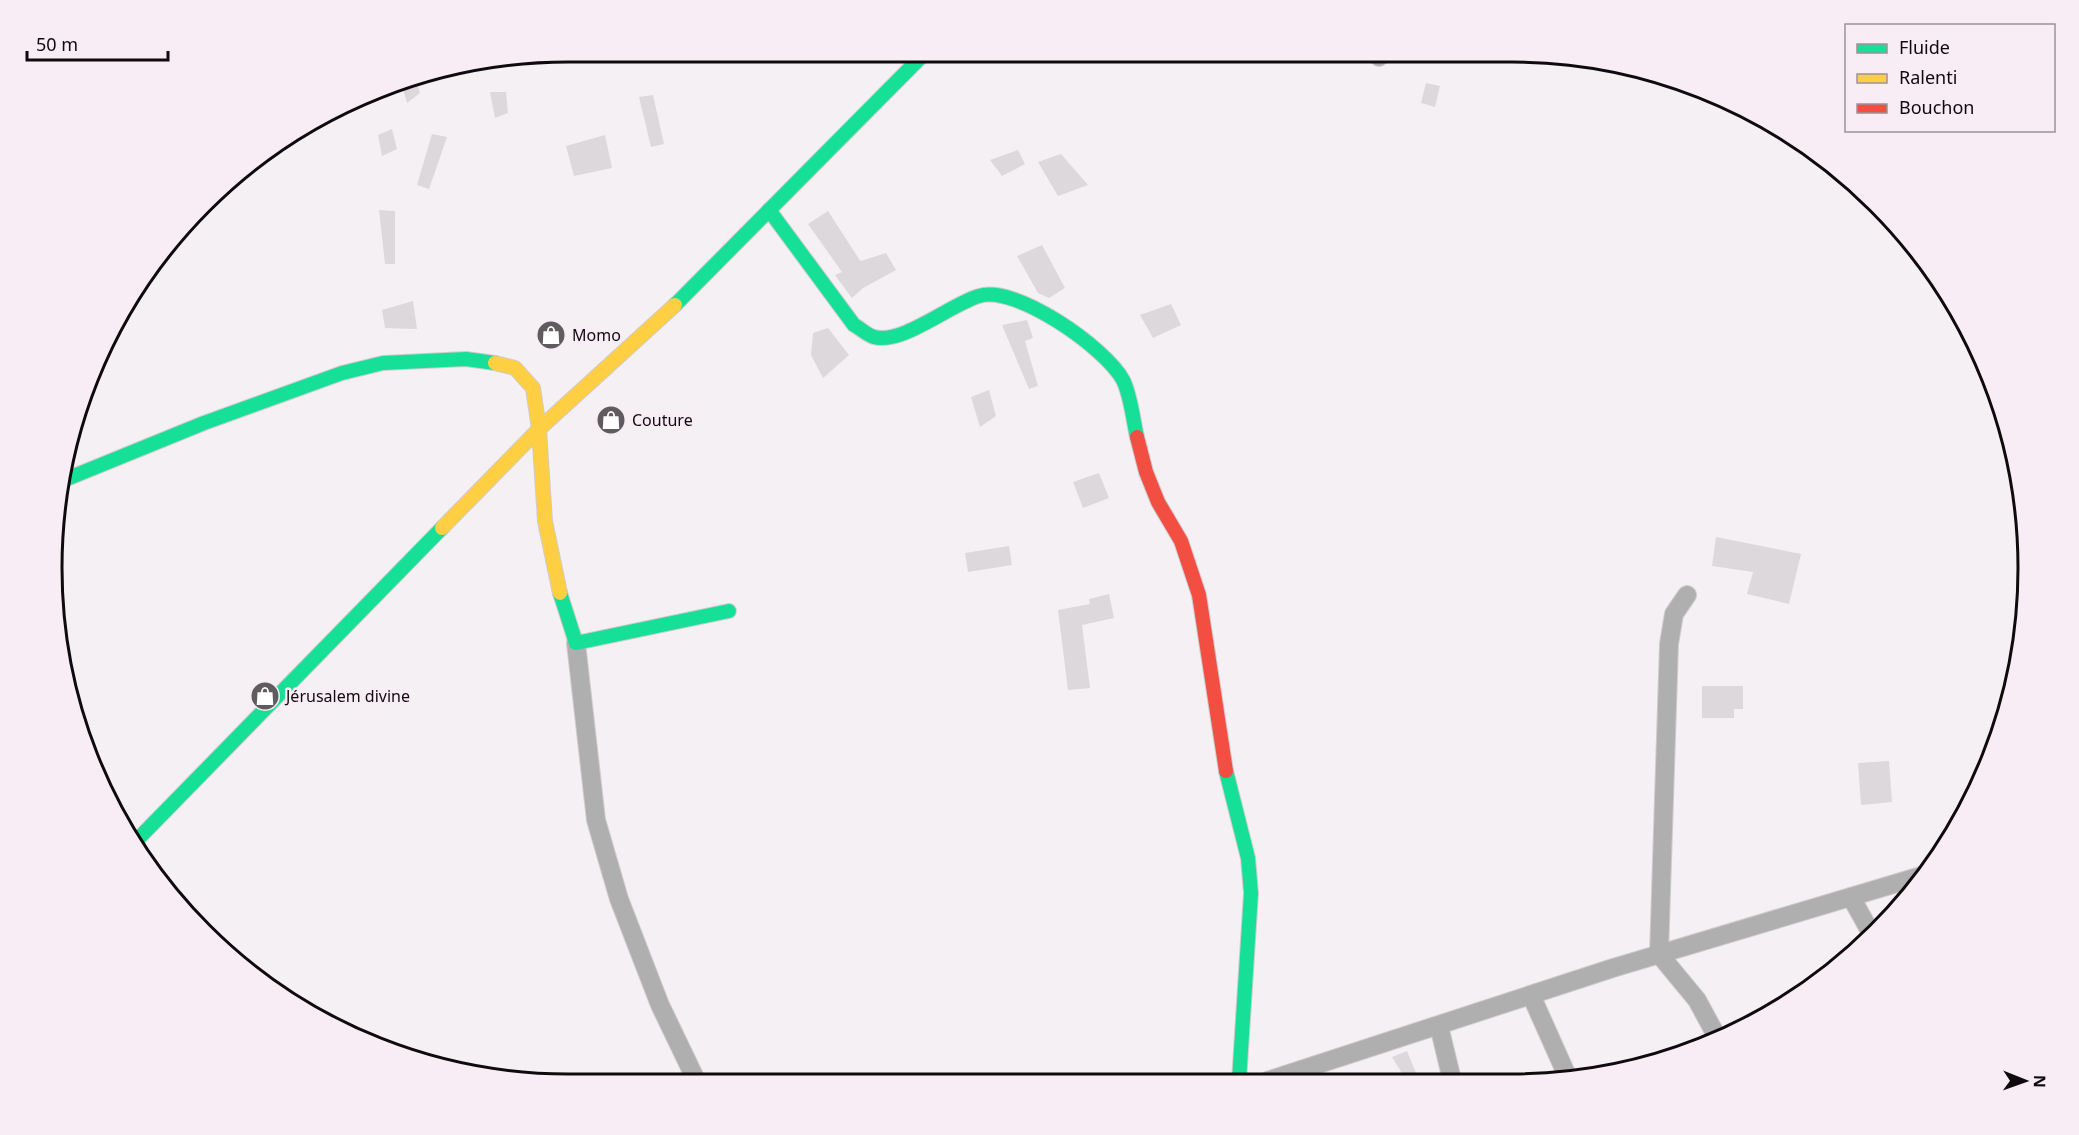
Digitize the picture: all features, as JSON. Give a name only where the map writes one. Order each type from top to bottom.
[{"type":"street","points":[[140,837],[539,429],[686,295],[916,62]]},
{"type":"street","points":[[769,210],[854,325],[874,337],[895,336],[980,295],[1005,295],[1041,310],[1102,355],[1123,380],[1146,472],[1158,502],[1180,541],[1200,595],[1228,787],[1248,858],[1251,893],[1239,1074]]},
{"type":"street","points":[[70,478],[204,423],[342,373],[383,363],[466,359],[515,368],[533,388],[539,429],[545,521],[562,604],[576,644],[596,820],[619,899],[660,1005],[693,1074]]},
{"type":"street","points":[[1687,596],[1674,614],[1669,644],[1659,954],[1697,1000],[1714,1031]]},
{"type":"street","points":[[576,644],[729,611]]},
{"type":"street","points":[[1289,1074],[1659,954],[1910,879]]},
{"type":"street","points":[[1851,897],[1868,926]]},
{"type":"street","points":[[1531,995],[1565,1070]]},
{"type":"street","points":[[1439,1026],[1451,1074]]},
{"type":"building","points":[[1426,83],[1440,86],[1435,107],[1421,103]]},
{"type":"building","points":[[417,84],[420,93],[407,103],[403,89]]},
{"type":"building","points":[[490,92],[506,92],[508,113],[495,118]]},
{"type":"building","points":[[653,95],[664,144],[651,147],[639,97]]},
{"type":"building","points":[[392,129],[397,149],[382,156],[378,135]]},
{"type":"building","points":[[432,134],[447,137],[429,189],[417,185]]},
{"type":"building","points":[[605,135],[612,168],[574,176],[566,146]]},
{"type":"building","points":[[1018,150],[1025,164],[1002,176],[990,160]]},
{"type":"building","points":[[1061,154],[1088,185],[1058,196],[1038,162]]},
{"type":"building","points":[[379,210],[395,211],[395,264],[385,264]]},
{"type":"building","points":[[828,211],[861,261],[886,253],[896,270],[863,288],[852,298],[835,275],[842,272],[808,224]]},
{"type":"building","points":[[1042,245],[1065,288],[1049,298],[1038,293],[1017,256]]},
{"type":"building","points":[[413,301],[417,329],[385,328],[382,310]]},
{"type":"building","points":[[1171,304],[1181,325],[1153,338],[1140,315]]},
{"type":"building","points":[[1027,320],[1033,338],[1025,341],[1038,386],[1029,389],[1002,325]]},
{"type":"building","points":[[828,328],[849,355],[823,378],[811,355],[813,333]]},
{"type":"building","points":[[989,390],[996,416],[980,427],[971,397]]},
{"type":"building","points":[[1099,473],[1109,498],[1083,508],[1073,482]]},
{"type":"building","points":[[1716,537],[1801,554],[1789,604],[1747,594],[1753,572],[1712,566]]},
{"type":"building","points":[[1009,546],[1012,565],[968,572],[965,553]]},
{"type":"building","points":[[1109,594],[1114,618],[1082,625],[1090,688],[1068,690],[1058,610],[1090,604],[1089,599]]},
{"type":"building","points":[[1702,686],[1743,686],[1743,709],[1734,709],[1734,718],[1702,718]]},
{"type":"building","points":[[1889,761],[1892,802],[1861,805],[1858,763]]},
{"type":"building","points":[[1407,1051],[1417,1074],[1402,1074],[1392,1057]]},
{"type":"traffic: fast","points":[[675,305],[916,62]]},
{"type":"traffic: fast","points":[[769,210],[854,325],[871,336],[885,338],[912,330],[979,296],[995,295],[1014,300],[1058,322],[1098,352],[1123,380],[1137,437]]},
{"type":"traffic: fast","points":[[70,478],[204,423],[342,373],[383,363],[466,359],[495,363]]},
{"type":"traffic: fast","points":[[140,837],[442,528]]},
{"type":"traffic: fast","points":[[560,593],[576,643],[729,611]]},
{"type":"traffic: fast","points":[[1226,771],[1248,858],[1251,893],[1239,1074]]},
{"type":"traffic: slow","points":[[442,528],[539,429],[675,305]]},
{"type":"traffic: slow","points":[[495,363],[515,368],[533,388],[539,429],[545,521],[560,593]]},
{"type":"traffic: jam","points":[[1137,437],[1146,472],[1158,502],[1181,541],[1199,595],[1226,771]]},
{"type":"place","name":"Momo","points":[[551,335]]},
{"type":"place","name":"Couture","points":[[611,420]]},
{"type":"place","name":"Jérusalem divine","points":[[265,696]]}]
